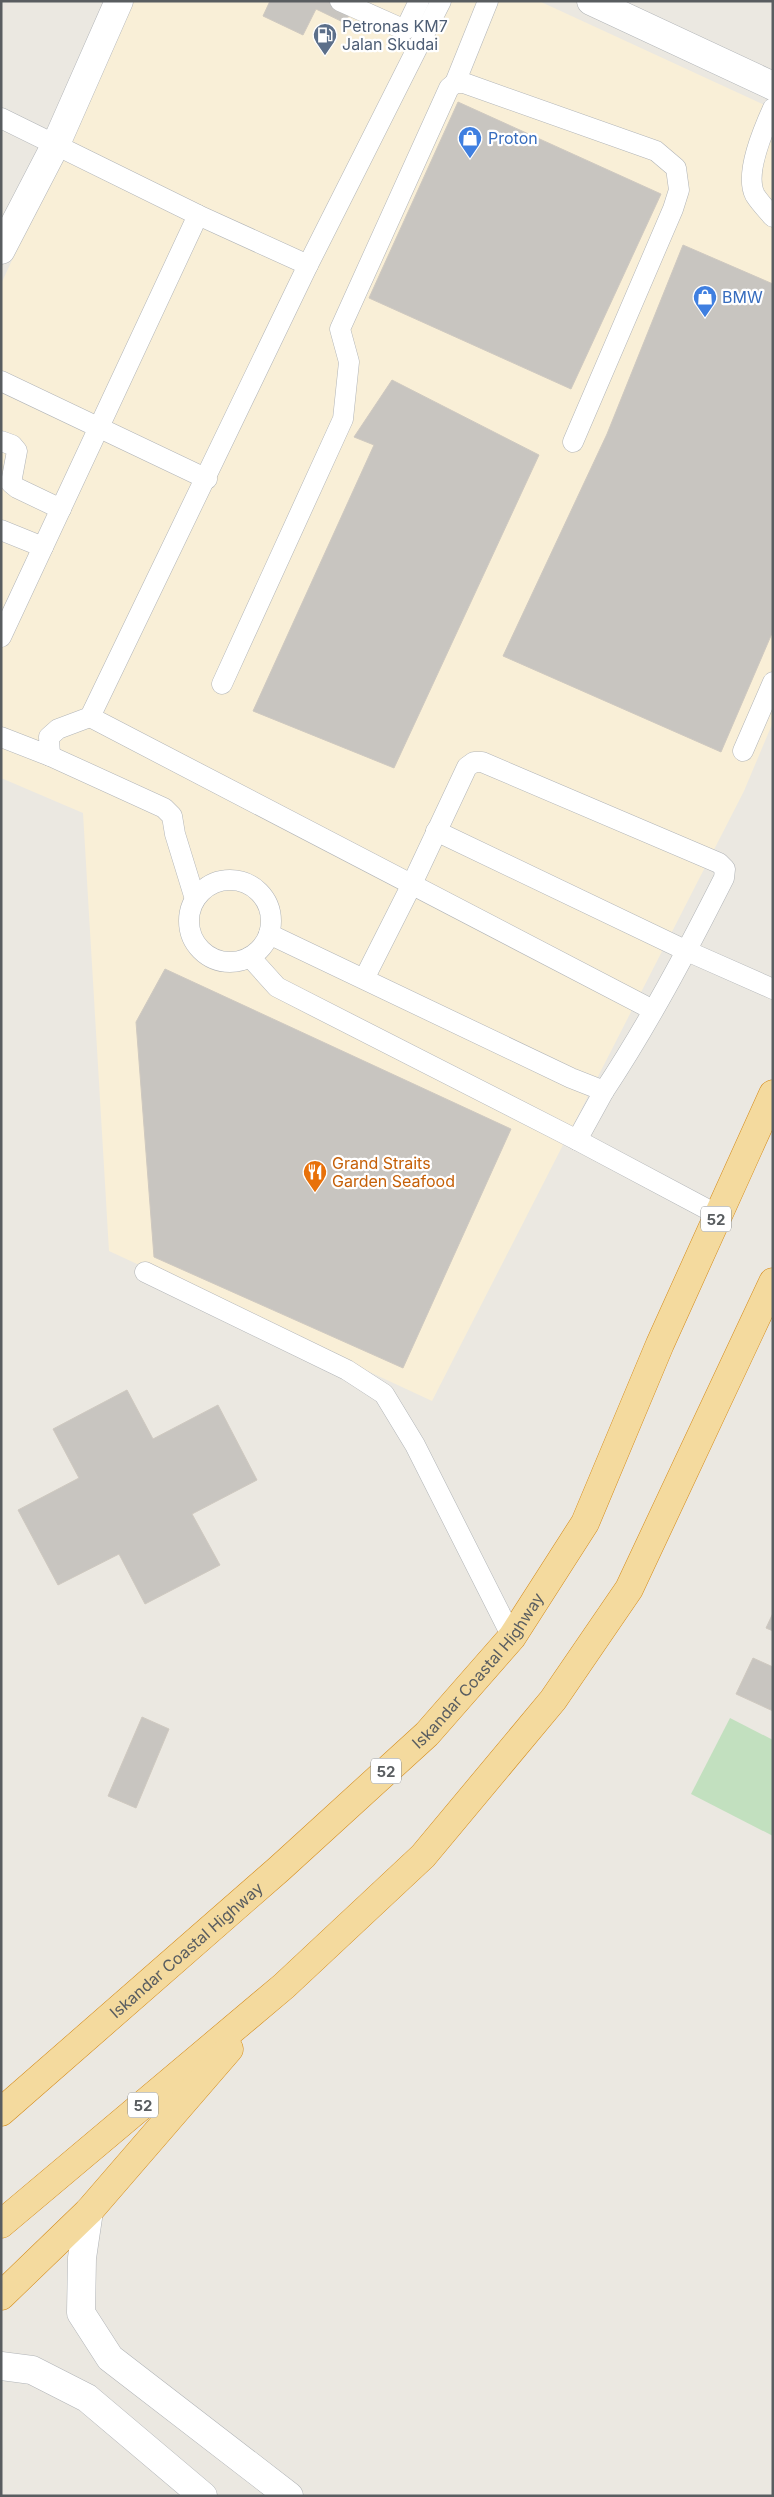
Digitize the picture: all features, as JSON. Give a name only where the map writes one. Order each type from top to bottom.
[{"type":"highway","name":"Iskandar Coastal Highway","points":[[1,2112],[252,1893],[427,1734],[512,1637],[585,1523],[660,1344],[773,1094]]},
{"type":"highway","name":"52","points":[[1,2224],[284,1986],[423,1856],[558,1692],[629,1589],[773,1282]]},
{"type":"highway","points":[[1,2296],[89,2211],[284,1986]]},
{"type":"street","points":[[1,250],[56,144],[119,1]]},
{"type":"street","points":[[591,1],[773,86]]},
{"type":"street","points":[[89,2211],[82,2258],[81,2313],[110,2358],[289,2496]]},
{"type":"street","points":[[1,2366],[32,2370],[87,2398],[203,2496]]},
{"type":"lane","points":[[340,1],[405,30],[417,27]]},
{"type":"lane","points":[[417,27],[419,1]]},
{"type":"lane","points":[[50,756],[50,737],[58,728],[90,717],[207,479],[417,27],[441,1]]},
{"type":"lane","points":[[222,684],[343,419],[349,362],[340,329],[449,88],[455,83],[488,1]]},
{"type":"lane","points":[[455,83],[464,84],[656,151],[676,168],[679,190],[673,209],[573,442]]},
{"type":"lane","points":[[773,108],[758,142],[753,166],[754,194],[773,217]]},
{"type":"lane","points":[[1,118],[198,215],[308,265]]},
{"type":"lane","points":[[1,637],[198,215]]},
{"type":"lane","points":[[1,381],[207,479]]},
{"type":"lane","points":[[1,441],[12,445],[17,451],[12,483],[17,488],[61,509]]},
{"type":"lane","points":[[1,530],[42,548]]},
{"type":"lane","points":[[743,751],[773,682]]},
{"type":"lane","points":[[90,717],[412,886],[654,1010]]},
{"type":"lane","points":[[1,737],[50,756],[164,808],[172,816],[175,834],[196,899]]},
{"type":"lane","points":[[364,980],[412,886],[467,767],[474,762],[482,762],[718,863],[724,870],[724,878],[687,951],[577,1140]]},
{"type":"lane","points":[[436,831],[687,951],[773,989]]},
{"type":"lane","points":[[228,880],[241,882],[258,892],[269,908],[271,921],[269,934],[262,947],[250,957],[237,962],[223,962],[210,958],[192,938],[189,925],[190,911],[196,899],[204,889],[215,883],[228,880]]},
{"type":"lane","points":[[269,934],[571,1078],[604,1091]]},
{"type":"lane","points":[[250,957],[277,987],[577,1140],[718,1215]]},
{"type":"lane","points":[[145,1272],[348,1370],[384,1394],[415,1445],[512,1637]]},
{"type":"shaded area","points":[[132,1],[539,1],[773,109],[773,722],[744,791],[432,1401],[109,1251],[83,813],[1,778],[1,284]]},
{"type":"green space","points":[[730,1718],[773,1740],[773,1836],[691,1794]]},
{"type":"building","points":[[270,1],[356,1],[345,23],[316,9],[303,35],[263,16]]},
{"type":"building","points":[[458,102],[661,194],[571,389],[369,298]]},
{"type":"building","points":[[683,245],[773,284],[773,631],[721,752],[503,656],[607,434]]},
{"type":"building","points":[[392,380],[539,455],[394,768],[253,711],[374,445],[354,437]]},
{"type":"building","name":"Grand Straits Garden Seafood","points":[[165,969],[511,1129],[403,1368],[154,1257],[136,1022]]},
{"type":"building","points":[[127,1390],[153,1439],[218,1405],[257,1480],[192,1514],[220,1565],[145,1604],[119,1554],[58,1585],[18,1510],[79,1478],[53,1429]]},
{"type":"building","points":[[773,1613],[773,1631],[766,1628]]},
{"type":"building","points":[[753,1658],[773,1667],[773,1711],[736,1694]]},
{"type":"building","points":[[142,1717],[169,1729],[136,1808],[108,1796]]},
{"type":"place","name":"Petronas KM7 Jalan Skudai","points":[[325,56]]},
{"type":"place","name":"Proton","points":[[470,159]]},
{"type":"place","name":"BMW","points":[[705,318]]},
{"type":"place","name":"Grand Straits Garden Seafood","points":[[315,1193]]}]
